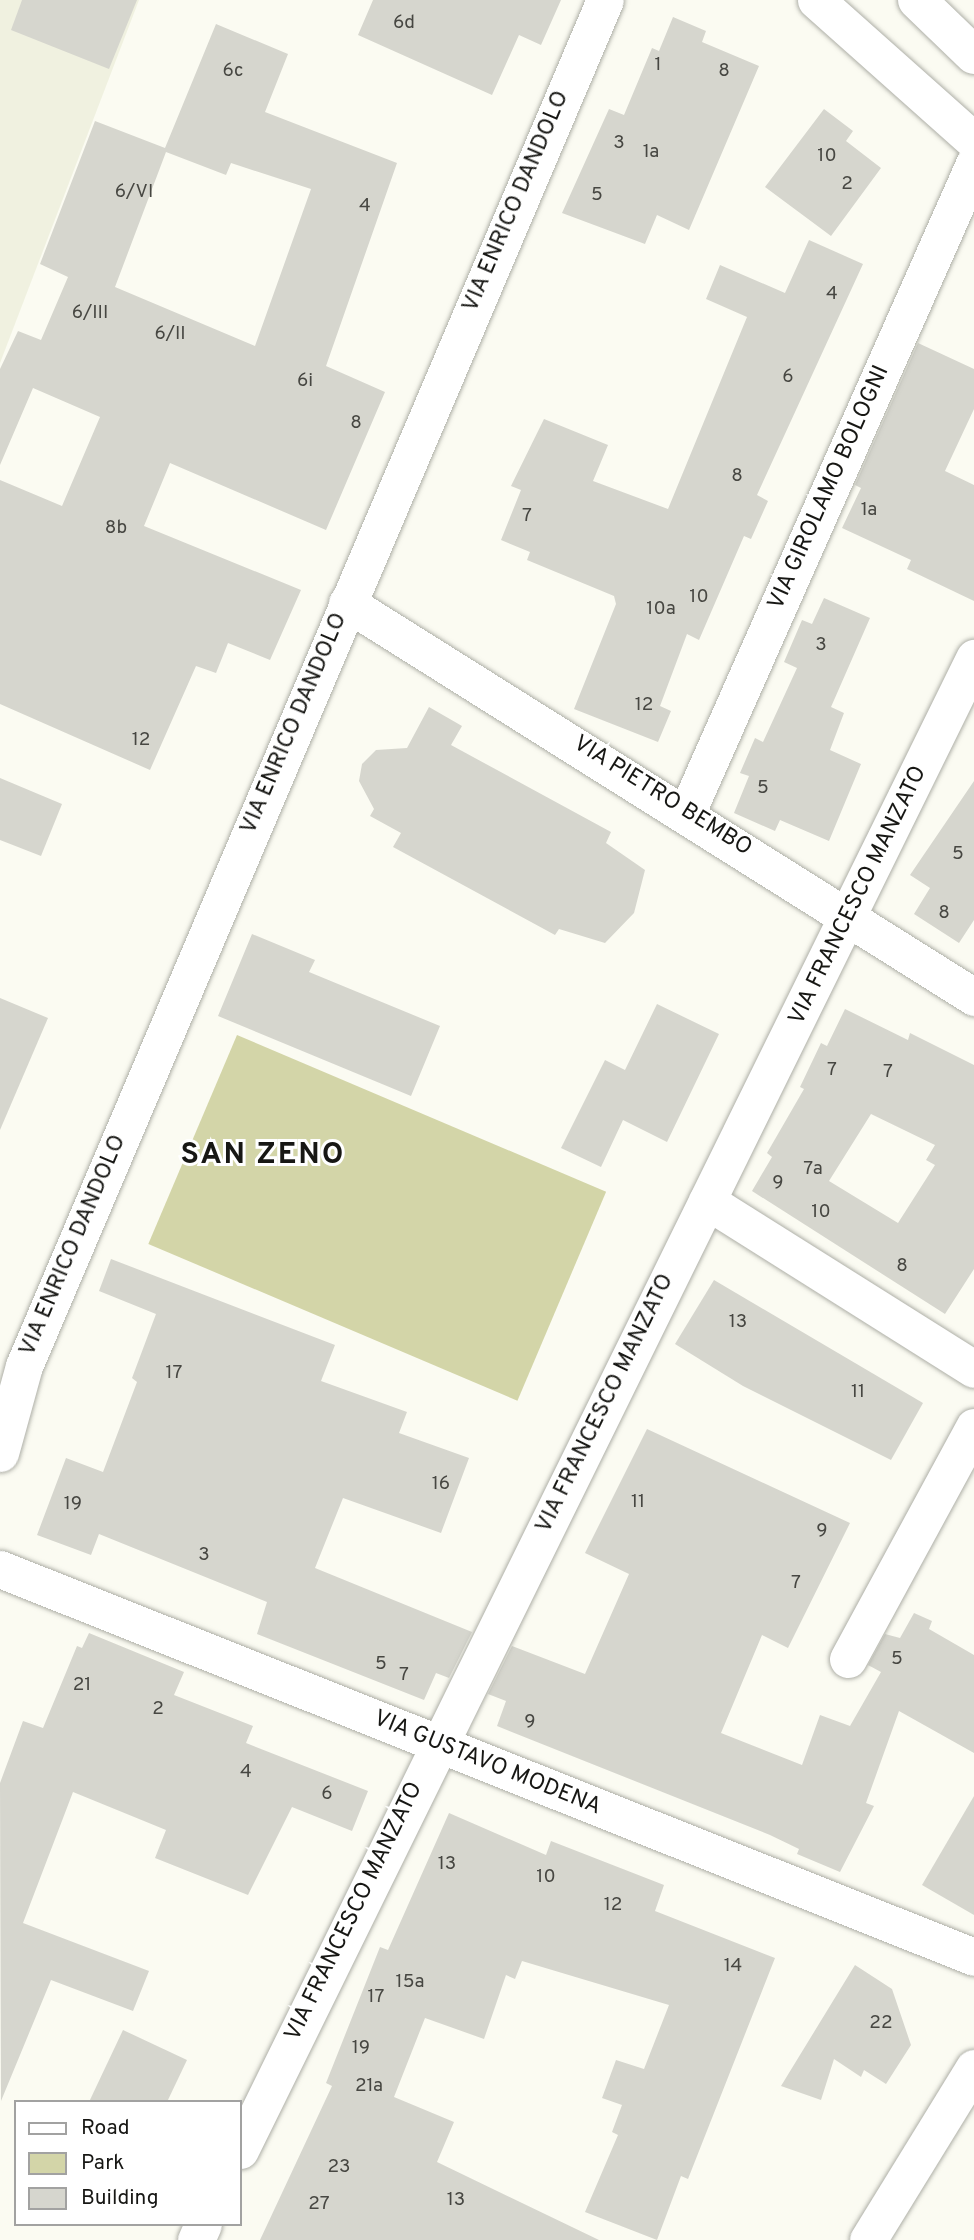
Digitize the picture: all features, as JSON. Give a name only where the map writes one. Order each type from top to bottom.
[{"type":"main road","points":[[917,0],[974,55]]},
{"type":"street","name":"VIA ENRICO DANDOLO","points":[[0,1453],[24,1366],[605,0]]},
{"type":"street","points":[[816,0],[974,141]]},
{"type":"street","name":"VIA GIROLAMO BOLOGNI","points":[[687,812],[974,164]]},
{"type":"street","name":"VIA PIETRO BEMBO","points":[[347,603],[687,812],[974,997]]},
{"type":"street","name":"VIA FRANCESCO MANZATO","points":[[242,2146],[437,1744],[850,916],[974,658]]},
{"type":"street","points":[[707,1201],[974,1369]]},
{"type":"street","points":[[848,1659],[974,1427]]},
{"type":"street","name":"VIA GUSTAVO MODENA","points":[[0,1569],[974,1957]]},
{"type":"street","points":[[867,2240],[974,2068]]},
{"type":"shaded area","points":[[0,0],[139,0],[0,363]]},
{"type":"green space","points":[[237,1035],[606,1192],[517,1401],[148,1244]]},
{"type":"building","points":[[22,0],[137,0],[109,69],[11,30]]},
{"type":"building","points":[[373,0],[561,0],[541,45],[519,35],[492,95],[358,35]]},
{"type":"building","points":[[673,17],[706,31],[702,42],[759,66],[689,230],[657,215],[645,244],[562,213],[609,109],[624,115],[652,48],[659,51]]},
{"type":"building","points":[[216,24],[288,54],[265,112],[397,163],[326,366],[385,392],[326,530],[170,463],[144,526],[301,590],[270,660],[228,643],[216,673],[196,666],[150,770],[0,704],[0,480],[62,506],[100,417],[33,388],[0,465],[0,369],[18,331],[41,340],[68,277],[40,264],[95,121],[165,148]],"holes":[[[166,152],[226,175],[231,163],[311,189],[255,346],[115,287]]]},
{"type":"building","points":[[824,109],[853,131],[846,141],[881,168],[831,236],[765,187]]},
{"type":"building","points":[[809,240],[863,264],[757,495],[768,501],[751,539],[744,536],[699,640],[687,634],[660,706],[671,711],[658,742],[574,709],[616,604],[614,596],[527,560],[530,552],[501,540],[521,490],[511,486],[544,419],[608,445],[593,481],[668,509],[747,317],[706,299],[720,265],[785,293]]},
{"type":"building","points":[[918,343],[974,369],[974,409],[945,471],[974,485],[974,601],[907,569],[911,560],[842,528],[861,488],[855,485]]},
{"type":"building","points":[[824,598],[870,618],[831,707],[844,713],[830,750],[861,764],[829,841],[780,820],[775,831],[734,813],[749,776],[740,773],[755,738],[763,742],[797,668],[784,662],[802,620],[812,624]]},
{"type":"building","points":[[429,707],[462,726],[451,745],[611,832],[606,843],[645,870],[634,913],[605,943],[559,929],[555,935],[393,847],[401,833],[370,816],[374,809],[359,781],[362,764],[376,750],[407,748]]},
{"type":"building","points":[[0,778],[62,804],[41,856],[0,840]]},
{"type":"building","points":[[974,781],[974,920],[959,943],[914,914],[930,888],[910,875]]},
{"type":"building","points":[[252,934],[315,960],[309,972],[440,1026],[411,1096],[218,1016]]},
{"type":"building","points":[[0,998],[48,1018],[0,1130]]},
{"type":"building","points":[[657,1004],[719,1034],[667,1142],[623,1120],[601,1167],[561,1148],[605,1060],[625,1070]]},
{"type":"building","points":[[845,1009],[908,1040],[910,1033],[974,1065],[974,1269],[945,1314],[752,1191],[772,1157],[767,1153],[804,1089],[800,1087],[821,1043],[827,1046]],"holes":[[[871,1114],[935,1145],[926,1160],[935,1165],[898,1223],[829,1181]]]},
{"type":"building","points":[[111,1259],[335,1345],[321,1381],[407,1412],[399,1433],[469,1458],[441,1533],[343,1498],[315,1568],[472,1632],[449,1678],[436,1673],[424,1700],[257,1634],[267,1602],[99,1534],[91,1555],[37,1535],[66,1458],[103,1472],[137,1382],[132,1378],[156,1314],[99,1291]]},
{"type":"building","points":[[714,1280],[923,1403],[891,1460],[743,1386],[675,1344]]},
{"type":"building","points":[[647,1429],[850,1523],[788,1648],[762,1635],[721,1733],[802,1765],[820,1715],[850,1726],[881,1672],[868,1665],[885,1634],[900,1638],[914,1613],[932,1621],[929,1629],[974,1655],[974,1753],[899,1711],[866,1803],[874,1806],[840,1872],[797,1854],[799,1849],[770,1835],[497,1726],[506,1701],[488,1694],[512,1646],[585,1674],[629,1574],[585,1553]]},
{"type":"building","points":[[89,1633],[184,1672],[174,1695],[253,1726],[246,1743],[368,1791],[352,1831],[292,1807],[248,1895],[155,1858],[166,1830],[73,1792],[23,1923],[149,1971],[133,2011],[51,1980],[1,2101],[0,1783],[23,1721],[43,1728],[77,1646],[82,1648]]},
{"type":"building","points":[[974,1796],[974,1915],[922,1885]]},
{"type":"building","points":[[449,1813],[546,1855],[551,1841],[664,1885],[655,1911],[775,1958],[688,2179],[681,2176],[657,2240],[585,2212],[618,2135],[612,2132],[622,2105],[602,2098],[616,2060],[644,2069],[669,2005],[522,1961],[515,1979],[506,1975],[484,2039],[425,2018],[394,2097],[454,2122],[437,2162],[599,2240],[260,2240],[332,2086],[326,2083],[380,1947],[388,1950]]},
{"type":"building","points":[[855,1965],[892,1989],[911,2045],[886,2084],[864,2070],[861,2077],[834,2059],[821,2100],[781,2086]]},
{"type":"building","points":[[123,2030],[187,2060],[168,2100],[90,2100]]},
{"type":"district","name":"SAN ZENO","points":[[263,1156]]}]
